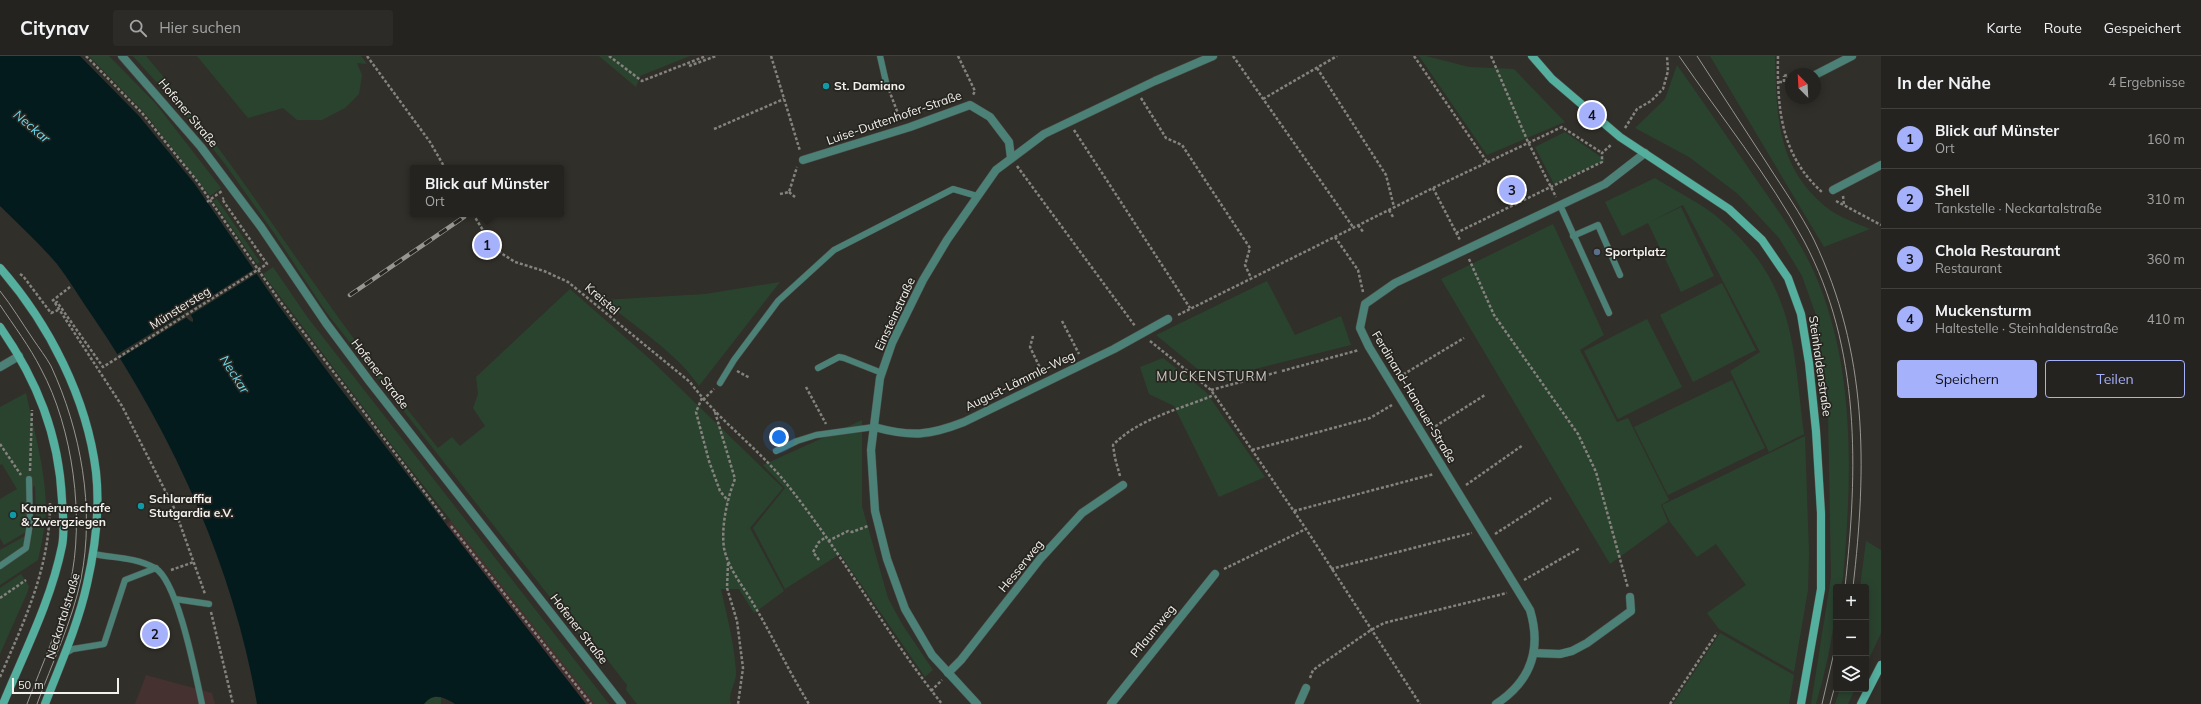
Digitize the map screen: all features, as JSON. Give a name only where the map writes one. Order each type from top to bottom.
[{"type":"main road","name":"Steinhaldenstraße","points":[[1532,56],[1552,79],[1620,137],[1729,209],[1762,240],[1788,278],[1801,314],[1809,363],[1816,431],[1822,551],[1821,589],[1801,704]]},
{"type":"main road","name":"Neckartalstraße","points":[[0,268],[7,274],[36,317],[57,352],[83,414],[96,472],[93,554],[84,598],[45,704]]},
{"type":"main road","name":"Neckartalstraße","points":[[0,327],[19,356],[50,422],[58,457],[63,513],[62,544],[50,592],[3,704]]},
{"type":"main road","points":[[1861,704],[1881,665]]},
{"type":"street","name":"Hofener Straße","points":[[122,56],[201,146],[231,185],[326,324],[361,371],[622,704]]},
{"type":"street","name":"Einsteinstraße","points":[[978,704],[932,654],[904,609],[887,559],[875,511],[871,450],[882,373],[892,343],[923,280],[947,240],[996,170],[1044,134],[1136,90],[1213,56]]},
{"type":"street","points":[[1821,72],[1852,56]]},
{"type":"street","name":"Luise-Duttenhofer-Straße","points":[[800,163],[970,105],[990,117],[1009,142],[1011,158]]},
{"type":"street","points":[[1365,304],[1395,283],[1605,184],[1646,153]]},
{"type":"street","points":[[1832,194],[1881,165]]},
{"type":"street","name":"Ferdinand-Hanauer-Straße","points":[[1365,304],[1360,328],[1369,347],[1400,401],[1530,610],[1534,626],[1534,653]]},
{"type":"street","name":"August-Lämmle-Weg","points":[[874,427],[894,433],[920,435],[941,431],[1047,382],[1168,319]]},
{"type":"street","points":[[0,367],[19,356]]},
{"type":"street","name":"Hesserweg","points":[[948,673],[961,660],[1040,559],[1082,513],[1123,485]]},
{"type":"street","name":"Pflaumweg","points":[[1111,704],[1215,574]]},
{"type":"street","points":[[1496,704],[1507,697],[1520,684],[1528,670],[1534,653],[1560,654],[1587,643],[1631,611],[1630,597]]},
{"type":"street","points":[[1299,704],[1306,688]]},
{"type":"lane","points":[[880,56],[886,82]]},
{"type":"lane","points":[[720,383],[778,301],[834,250],[953,189],[977,196]]},
{"type":"lane","points":[[1560,205],[1609,313]]},
{"type":"lane","points":[[1573,236],[1598,225],[1620,275]]},
{"type":"lane","points":[[818,368],[839,357],[882,373]]},
{"type":"lane","points":[[776,452],[797,441],[830,432],[874,427]]},
{"type":"lane","points":[[0,566],[26,548],[30,524],[29,479]]},
{"type":"lane","points":[[93,554],[131,558],[156,568],[161,573],[175,599],[187,637],[202,704]]},
{"type":"lane","points":[[64,654],[74,649],[104,644],[126,580],[156,568]]},
{"type":"lane","points":[[175,599],[209,604]]},
{"type":"path","points":[[86,56],[142,113],[211,200],[279,300],[445,519]]},
{"type":"path","points":[[367,56],[423,132],[444,165]]},
{"type":"path","points":[[609,56],[642,81],[706,56]]},
{"type":"path","points":[[689,66],[716,56]]},
{"type":"path","points":[[771,56],[784,99],[800,163],[789,192]]},
{"type":"path","points":[[958,56],[975,91],[970,105]]},
{"type":"path","points":[[1233,56],[1353,227]]},
{"type":"path","points":[[1263,99],[1337,56]]},
{"type":"path","points":[[1414,56],[1487,162]]},
{"type":"path","points":[[1491,56],[1528,142],[1560,205]]},
{"type":"path","points":[[1456,233],[1602,162],[1602,153],[1620,137],[1637,109],[1663,89],[1668,71],[1667,56]]},
{"type":"path","points":[[1778,56],[1780,110],[1793,156],[1807,180],[1823,194]]},
{"type":"path","points":[[1317,68],[1386,175],[1394,207]]},
{"type":"path","points":[[1779,82],[1784,82],[1785,76]]},
{"type":"path","points":[[886,82],[903,129]]},
{"type":"path","points":[[1136,90],[1166,138],[1182,145],[1250,248],[1245,265],[1251,278]]},
{"type":"path","points":[[714,129],[784,99]]},
{"type":"path","points":[[1069,122],[1190,308]]},
{"type":"path","points":[[1168,319],[1334,236],[1562,127],[1602,153]]},
{"type":"path","points":[[1011,158],[1140,333],[1211,390],[1306,529],[1420,704]]},
{"type":"path","points":[[207,202],[231,185]]},
{"type":"path","points":[[1433,188],[1465,250],[1494,315],[1578,434],[1596,472],[1630,597]]},
{"type":"path","points":[[780,194],[789,192]]},
{"type":"path","points":[[789,192],[795,197]]},
{"type":"path","points":[[1832,194],[1844,205],[1881,225]]},
{"type":"path","name":"Münstersteg","points":[[54,303],[57,302],[103,366],[267,264],[222,199],[224,198]]},
{"type":"path","points":[[1844,199],[1844,205]]},
{"type":"path","points":[[1389,210],[1393,217]]},
{"type":"path","name":"Kreistel","points":[[475,217],[489,240],[501,253],[515,262],[544,271],[568,282],[625,331],[661,356],[690,382],[703,399],[785,482],[826,537],[900,649],[942,704]]},
{"type":"path","points":[[1358,225],[1364,233]]},
{"type":"path","points":[[1334,236],[1358,270],[1365,304]]},
{"type":"path","points":[[7,274],[23,276],[51,312],[58,310]]},
{"type":"path","points":[[70,287],[54,303],[79,338],[122,406],[175,510],[209,604],[233,704]]},
{"type":"path","points":[[1062,321],[1083,364]]},
{"type":"path","points":[[1033,336],[1030,346],[1047,382]]},
{"type":"path","points":[[1390,382],[1464,338]]},
{"type":"path","points":[[1282,371],[1369,347]]},
{"type":"path","points":[[730,367],[750,378]]},
{"type":"path","points":[[1211,390],[1278,372]]},
{"type":"path","points":[[720,383],[703,399],[696,412],[709,461],[720,491],[728,501]]},
{"type":"path","points":[[806,387],[830,432]]},
{"type":"path","points":[[0,444],[27,482],[29,479],[32,402],[38,395]]},
{"type":"path","points":[[1123,485],[1115,458],[1113,445],[1123,435],[1144,423],[1214,395]]},
{"type":"path","points":[[1422,435],[1485,395]]},
{"type":"path","points":[[1252,450],[1370,418],[1400,401]]},
{"type":"path","points":[[715,411],[736,480],[728,501],[724,529],[724,548],[728,563],[754,605],[792,676],[809,704]]},
{"type":"path","points":[[1457,491],[1523,445]]},
{"type":"path","points":[[1294,511],[1444,471]]},
{"type":"path","points":[[1487,539],[1551,498]]},
{"type":"path","points":[[828,541],[848,531],[852,532],[878,523]]},
{"type":"path","points":[[451,526],[591,704]]},
{"type":"path","points":[[1215,574],[1306,529]]},
{"type":"path","points":[[1331,569],[1482,531]]},
{"type":"path","points":[[819,560],[813,552],[814,547],[826,537]]},
{"type":"path","points":[[1306,688],[1313,670],[1371,630],[1384,623],[1516,588],[1580,548]]},
{"type":"path","points":[[161,573],[194,562]]},
{"type":"path","points":[[728,563],[727,588],[737,621],[743,668],[738,704]]},
{"type":"path","points":[[0,598],[26,580]]},
{"type":"path","points":[[1670,704],[1717,633]]},
{"type":"path","points":[[931,691],[948,673]]},
{"type":"shaded area","points":[[455,517],[600,704],[586,704],[445,525]]},
{"type":"shaded area","points":[[146,675],[212,693],[215,704],[135,704]]},
{"type":"green space","points":[[89,56],[109,56],[156,104],[221,188],[210,196],[144,112]]},
{"type":"green space","points":[[133,56],[146,56],[197,119],[245,184],[350,334],[438,448],[452,437],[460,446],[485,426],[473,408],[478,394],[476,377],[570,289],[651,360],[783,488],[750,528],[784,591],[754,613],[739,589],[721,589],[732,640],[736,671],[730,696],[731,704],[637,704],[626,690],[627,685],[588,635],[582,638],[326,312],[274,233],[225,164],[185,114]]},
{"type":"green space","points":[[197,56],[361,56],[367,64],[357,63],[362,75],[359,94],[345,108],[322,120],[297,120],[283,108],[248,118]]},
{"type":"green space","points":[[599,56],[690,56],[640,76],[636,87]]},
{"type":"green space","points":[[1419,56],[1426,56],[1469,67],[1514,69],[1565,122],[1487,155]]},
{"type":"green space","points":[[1710,56],[1775,56],[1777,99],[1782,138],[1788,157],[1797,174],[1810,191],[1831,211],[1870,229],[1824,247]]},
{"type":"green space","points":[[1677,65],[1780,213],[1802,248],[1814,272],[1828,308],[1838,346],[1848,423],[1849,462],[1846,540],[1842,584],[1833,584],[1833,632],[1816,704],[1811,704],[1831,577],[1828,411],[1816,315],[1802,276],[1779,238],[1738,194],[1689,157],[1635,128],[1665,99]]},
{"type":"green space","points":[[1565,132],[1605,160],[1554,184],[1535,147]]},
{"type":"green space","points":[[1655,178],[1715,215],[1746,245],[1764,268],[1777,293],[1786,318],[1797,372],[1804,434],[1769,452],[1730,371],[1760,352],[1683,205],[1622,236],[1605,202]]},
{"type":"green space","points":[[217,199],[260,262],[257,264],[213,201]]},
{"type":"green space","points":[[1681,207],[1714,276],[1681,292],[1648,223]]},
{"type":"green space","points":[[1553,224],[1604,335],[1580,350],[1617,422],[1628,418],[1669,500],[1661,505],[1668,522],[1610,564],[1441,279]]},
{"type":"green space","points":[[273,267],[308,318],[609,704],[595,704],[394,448],[263,274]]},
{"type":"green space","points":[[1267,281],[1295,335],[1341,316],[1351,345],[1211,380],[1156,335]]},
{"type":"green space","points":[[780,282],[699,386],[690,374],[667,351],[603,300],[705,294]]},
{"type":"green space","points":[[1722,283],[1756,350],[1693,382],[1660,315]]},
{"type":"green space","points":[[1647,319],[1682,387],[1618,419],[1584,351]]},
{"type":"green space","points":[[1163,358],[1206,392],[1265,477],[1219,497],[1174,406],[1149,394],[1140,367]]},
{"type":"green space","points":[[1732,380],[1765,448],[1668,495],[1634,427]]},
{"type":"green space","points":[[26,393],[44,478],[46,506],[45,526],[38,560],[0,585],[0,550],[32,532],[36,522],[35,486],[27,489],[26,532],[4,545],[0,538],[0,499],[17,489],[2,464],[0,465],[0,407]]},
{"type":"green space","points":[[862,420],[862,506],[888,598],[902,624],[933,670],[925,677],[840,554],[785,589],[753,528],[785,488],[763,465]]},
{"type":"green space","points":[[1805,436],[1809,553],[1808,590],[1794,672],[1719,629],[1707,613],[1746,585],[1716,544],[1697,557],[1670,522],[1662,505]]},
{"type":"green space","points":[[1866,541],[1881,550],[1881,633],[1869,659],[1869,584],[1860,584]]},
{"type":"green space","points":[[21,574],[29,586],[28,591],[0,654],[0,588]]},
{"type":"green space","points":[[1720,633],[1794,675],[1789,704],[1673,704]]},
{"type":"green space","points":[[1839,692],[1854,692],[1848,704],[1835,704]]},
{"type":"green space","points":[[431,697],[441,697],[441,704],[424,704]]},
{"type":"water","name":"Neckar","points":[[0,56],[80,56],[139,116],[194,183],[276,302],[336,383],[586,704],[455,704],[447,699],[435,697],[427,700],[424,704],[257,704],[246,652],[232,601],[215,551],[196,502],[149,407],[122,361],[57,264],[44,249],[0,206]],"holes":[[[184,308],[187,308],[193,319],[193,322],[189,320],[185,314]]]},
{"type":"pier","points":[[256,268],[259,272],[189,316],[186,312]]},
{"type":"pier","points":[[186,312],[189,316],[119,359],[116,355]]},
{"type":"tram line","points":[[1679,56],[1776,193],[1804,241],[1823,282],[1836,324],[1845,367],[1851,410],[1853,454],[1852,499],[1845,584]]},
{"type":"tram line","points":[[1697,56],[1809,230],[1832,282],[1845,325],[1854,368],[1859,410],[1861,454],[1858,542],[1853,584]]},
{"type":"tram line","points":[[0,291],[51,366],[70,417],[77,443],[86,498],[85,552],[81,579],[67,627],[37,704]]},
{"type":"tram line","points":[[0,305],[32,353],[52,393],[61,418],[68,446],[76,503],[74,559],[70,584],[56,630],[27,704]]},
{"type":"tram line","points":[[1822,704],[1833,656]]},
{"type":"tram line","points":[[1830,704],[1833,692]]},
{"type":"railway","points":[[350,295],[464,217]]},
{"type":"place","name":"St. Damiano","points":[[826,86]]},
{"type":"place","name":"Muckensturm","points":[[1592,115]]},
{"type":"place","name":"Chola Restaurant","points":[[1512,190]]},
{"type":"place","name":"Blick auf Münster","points":[[487,245]]},
{"type":"place","name":"Sportplatz","points":[[1597,252]]},
{"type":"place","name":"Schlaraffia Stutgardia e.V.","points":[[141,506]]},
{"type":"place","name":"Kamerunschafe & Zwergziegen","points":[[13,515]]},
{"type":"place","name":"Shell","points":[[155,634]]},
{"type":"district","name":"MUCKENSTURM","points":[[1212,376]]}]
